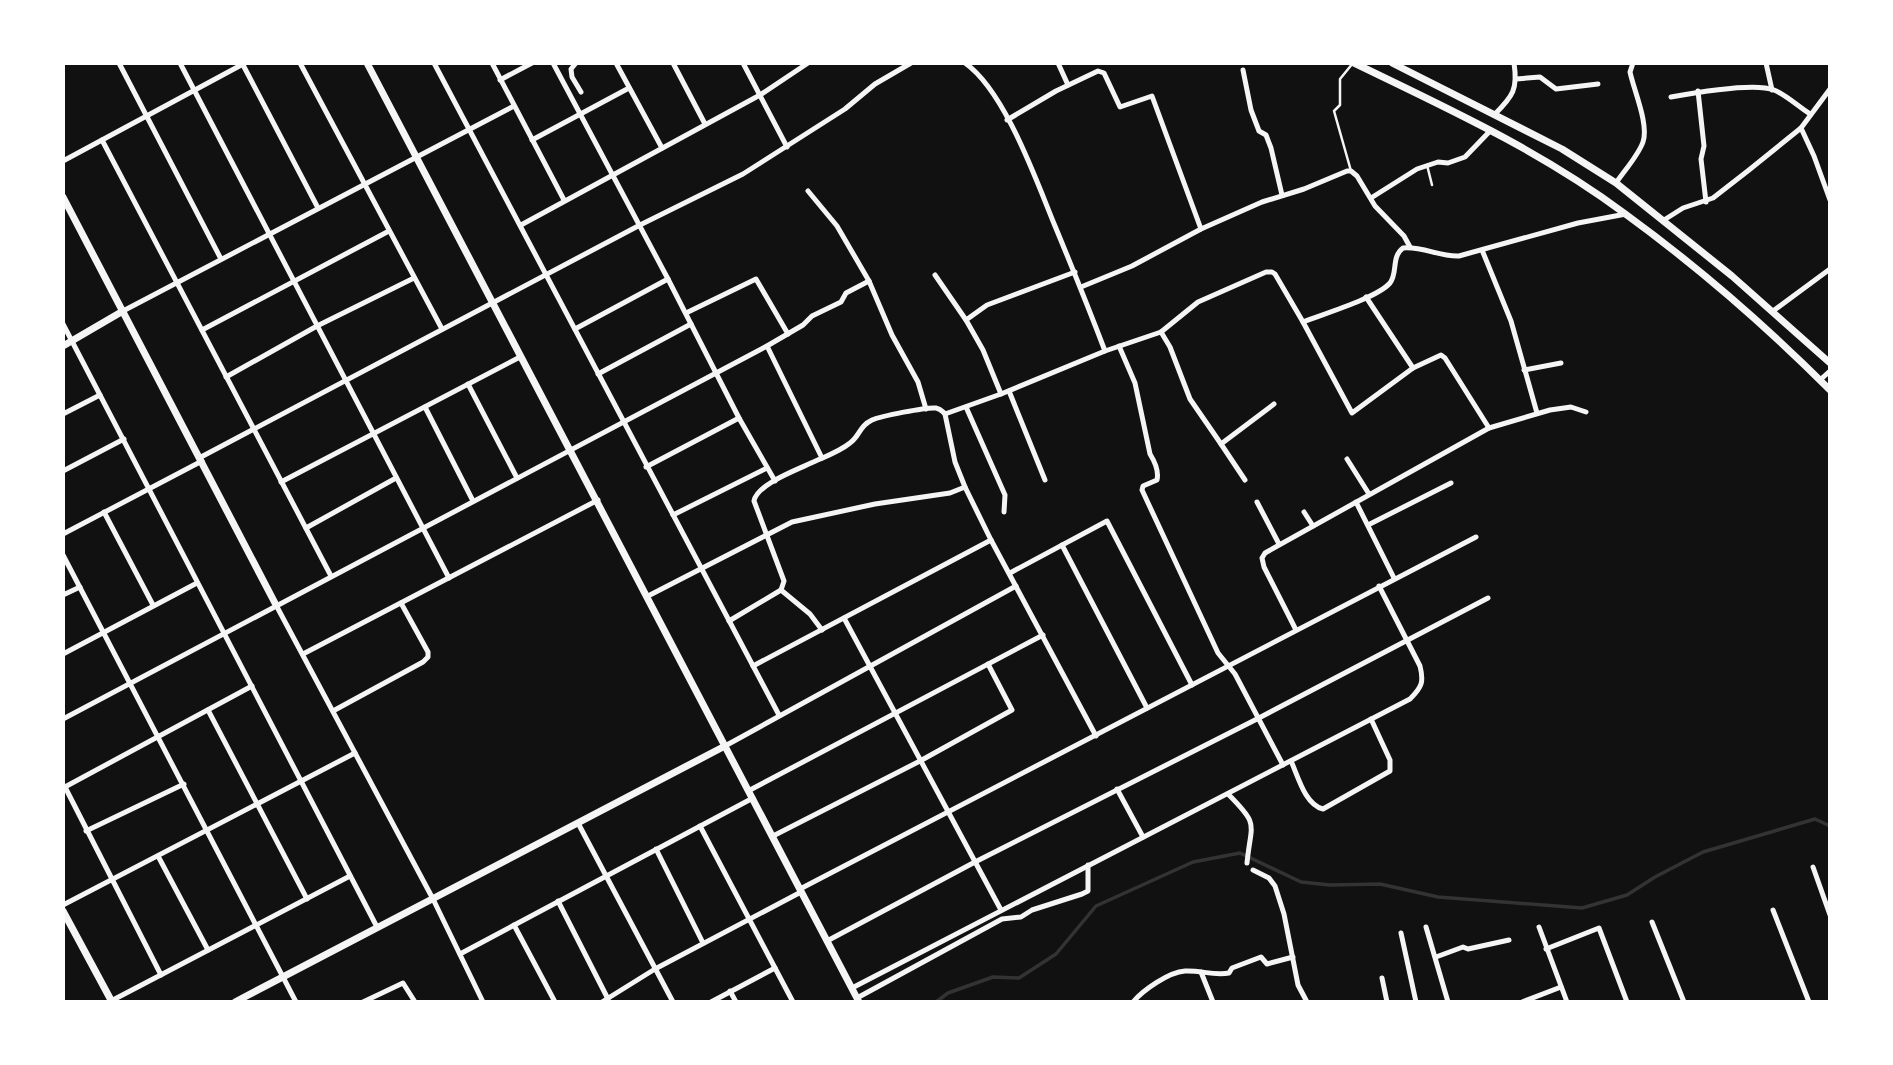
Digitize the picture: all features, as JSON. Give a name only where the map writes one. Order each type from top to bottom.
[{"type":"street","points":[[119,63],[221,259]]},
{"type":"street","points":[[180,63],[449,578]]},
{"type":"street","points":[[63,161],[243,63],[318,208]]},
{"type":"street","points":[[300,63],[442,330]]},
{"type":"street","points":[[367,63],[858,1000],[1002,919],[1021,917],[1088,891],[1088,865]]},
{"type":"street","points":[[434,63],[779,715]]},
{"type":"street","points":[[492,63],[564,201]]},
{"type":"street","points":[[500,80],[532,63]]},
{"type":"street","points":[[553,63],[739,418],[775,481]]},
{"type":"street","points":[[576,63],[570,69],[581,92]]},
{"type":"street","points":[[616,63],[662,148]]},
{"type":"street","points":[[673,63],[705,124]]},
{"type":"street","points":[[743,63],[788,147]]},
{"type":"street","points":[[520,225],[760,96],[808,63]]},
{"type":"street","points":[[63,534],[346,380],[640,225],[716,189],[788,147],[845,109],[875,84],[911,63]]},
{"type":"street","points":[[965,63],[982,77],[1041,189],[1105,351]]},
{"type":"street","points":[[1058,63],[1068,85]]},
{"type":"street","points":[[1354,63],[1491,130],[1626,214],[1786,346],[1830,390]]},
{"type":"street","points":[[1392,63],[1562,149],[1616,183],[1773,311],[1830,363]]},
{"type":"street","points":[[1495,114],[1514,91],[1514,63]]},
{"type":"street","points":[[1616,183],[1640,148],[1644,137],[1644,127],[1630,72],[1633,63]]},
{"type":"street","points":[[1766,63],[1772,90]]},
{"type":"street","points":[[1243,70],[1251,110],[1259,131],[1265,135],[1271,148],[1282,195]]},
{"type":"street","points":[[1007,120],[1098,71],[1104,73],[1120,107],[1152,96],[1201,229]]},
{"type":"street","points":[[1516,79],[1541,78],[1556,89],[1598,84]]},
{"type":"street","points":[[532,140],[629,88]]},
{"type":"street","points":[[1671,97],[1725,88],[1772,90],[1810,114]]},
{"type":"street","points":[[1664,220],[1684,208],[1706,202],[1726,188],[1801,128],[1830,89]]},
{"type":"street","points":[[1698,91],[1706,202]]},
{"type":"street","points":[[63,346],[123,311],[514,106]]},
{"type":"street","points":[[1499,135],[1508,122]]},
{"type":"street","points":[[1801,128],[1819,167],[1830,200]]},
{"type":"street","points":[[1371,198],[1427,165],[1448,163],[1465,156],[1491,130]]},
{"type":"street","points":[[102,140],[331,576]]},
{"type":"street","points":[[1081,287],[1154,256],[1201,229],[1282,195],[1351,171],[1384,217],[1404,236],[1410,247]]},
{"type":"street","points":[[808,191],[837,226],[869,281],[892,335],[918,382],[926,409]]},
{"type":"street","points":[[63,197],[433,899],[480,1000]]},
{"type":"street","points":[[1303,322],[1381,290],[1392,280],[1396,255],[1403,248],[1410,247],[1450,256],[1482,250],[1578,223],[1626,214]]},
{"type":"street","points":[[202,330],[389,231]]},
{"type":"street","points":[[1482,250],[1511,321],[1537,413]]},
{"type":"street","points":[[1773,311],[1830,270]]},
{"type":"street","points":[[966,320],[987,305],[1075,272]]},
{"type":"street","points":[[945,414],[1105,351],[1161,332],[1198,302],[1266,272],[1275,274],[1352,413],[1413,368],[1438,355],[1443,356],[1489,428]]},
{"type":"street","points":[[935,275],[983,350],[1001,394]]},
{"type":"street","points":[[226,377],[317,326],[414,278]]},
{"type":"street","points":[[575,329],[668,279]]},
{"type":"street","points":[[686,313],[756,279],[788,334]]},
{"type":"street","points":[[63,719],[803,326],[812,316],[839,303],[846,293],[869,281]]},
{"type":"street","points":[[1367,297],[1413,368]]},
{"type":"street","points":[[63,324],[377,928]]},
{"type":"street","points":[[598,374],[691,324]]},
{"type":"street","points":[[1161,332],[1170,347],[1189,399],[1245,480]]},
{"type":"street","points":[[766,346],[822,458]]},
{"type":"street","points":[[1119,346],[1135,383],[1150,454],[1158,478],[1143,486],[1142,490],[1218,653],[1251,703],[1283,765]]},
{"type":"street","points":[[281,482],[520,357]]},
{"type":"street","points":[[1524,369],[1561,363]]},
{"type":"street","points":[[1820,380],[1830,371]]},
{"type":"street","points":[[468,384],[517,478]]},
{"type":"street","points":[[1009,391],[1045,480]]},
{"type":"street","points":[[63,414],[100,395]]},
{"type":"street","points":[[1221,444],[1275,404]]},
{"type":"street","points":[[425,407],[472,501]]},
{"type":"street","points":[[966,407],[1005,495],[1004,512]]},
{"type":"street","points":[[1296,630],[1264,567],[1262,558],[1265,553],[1489,428],[1537,413],[1571,407],[1586,412]]},
{"type":"street","points":[[729,621],[784,586],[754,501],[755,495],[775,481],[853,442],[859,428],[869,422],[886,415],[937,408],[945,414],[955,462],[990,540],[1096,736]]},
{"type":"street","points":[[646,467],[739,418]]},
{"type":"street","points":[[63,471],[124,439]]},
{"type":"street","points":[[1347,459],[1369,494]]},
{"type":"street","points":[[673,516],[767,468]]},
{"type":"street","points":[[306,528],[396,478]]},
{"type":"street","points":[[1368,525],[1451,483]]},
{"type":"street","points":[[648,596],[792,522],[875,504],[950,493],[965,487]]},
{"type":"street","points":[[303,654],[598,500]]},
{"type":"street","points":[[1257,502],[1279,544]]},
{"type":"street","points":[[1356,502],[1394,578]]},
{"type":"street","points":[[104,512],[153,605]]},
{"type":"street","points":[[1304,512],[1313,526]]},
{"type":"street","points":[[1010,573],[1107,521],[1192,685]]},
{"type":"street","points":[[558,901],[605,1001],[655,969],[749,918],[1476,537]]},
{"type":"street","points":[[753,666],[990,540]]},
{"type":"street","points":[[1062,545],[1147,708]]},
{"type":"street","points":[[63,555],[296,1002]]},
{"type":"street","points":[[63,653],[197,583]]},
{"type":"street","points":[[235,1002],[725,746],[1016,586]]},
{"type":"street","points":[[852,988],[1410,699],[1421,688],[1423,679],[1420,666],[1379,586]]},
{"type":"street","points":[[63,595],[80,587]]},
{"type":"street","points":[[781,590],[810,614],[822,630]]},
{"type":"street","points":[[827,941],[1488,598]]},
{"type":"street","points":[[332,711],[428,657],[428,652],[401,603]]},
{"type":"street","points":[[844,618],[1000,910]]},
{"type":"street","points":[[460,954],[700,826],[751,794],[1043,635]]},
{"type":"street","points":[[773,836],[920,761],[1012,710],[988,664]]},
{"type":"street","points":[[161,975],[64,788],[252,686]]},
{"type":"street","points":[[208,710],[307,899]]},
{"type":"street","points":[[1291,761],[1310,802],[1323,809],[1390,771],[1390,760],[1371,719]]},
{"type":"street","points":[[63,905],[208,832],[355,753]]},
{"type":"street","points":[[86,831],[184,784]]},
{"type":"street","points":[[1117,789],[1143,837]]},
{"type":"street","points":[[1228,794],[1251,820],[1247,863]]},
{"type":"street","points":[[578,823],[674,1002]]},
{"type":"street","points":[[700,826],[793,1002]]},
{"type":"street","points":[[656,849],[703,943]]},
{"type":"street","points":[[158,856],[208,950]]},
{"type":"street","points":[[1813,867],[1830,915]]},
{"type":"street","points":[[1253,870],[1269,878],[1275,886],[1298,985],[1307,1002]]},
{"type":"street","points":[[63,911],[111,1001],[350,876]]},
{"type":"street","points":[[1773,910],[1808,1002]]},
{"type":"street","points":[[1652,922],[1684,1002]]},
{"type":"street","points":[[514,925],[555,1002]]},
{"type":"street","points":[[1426,927],[1448,1002]]},
{"type":"street","points":[[1539,927],[1567,1002]]},
{"type":"street","points":[[1546,949],[1599,928],[1628,1002]]},
{"type":"street","points":[[1401,933],[1416,1002]]},
{"type":"street","points":[[1436,957],[1463,947],[1468,949],[1509,940]]},
{"type":"street","points":[[1133,1002],[1151,986],[1186,970],[1222,974],[1261,957],[1267,964],[1293,957]]},
{"type":"street","points":[[711,1002],[775,968]]},
{"type":"street","points":[[1201,972],[1213,1002]]},
{"type":"street","points":[[1382,978],[1387,1002]]},
{"type":"street","points":[[363,1002],[403,983],[415,1002]]},
{"type":"street","points":[[1521,1002],[1561,987]]},
{"type":"street","points":[[730,991],[736,1002]]},
{"type":"lane","points":[[1351,171],[1334,111],[1340,105],[1340,79],[1354,63]]},
{"type":"lane","points":[[1427,165],[1432,185]]},
{"type":"waterway","points":[[936,1002],[948,993],[993,977],[1019,978],[1056,954],[1096,906],[1193,862],[1240,853],[1301,882],[1330,885],[1380,884],[1438,897],[1582,908],[1627,895],[1703,852],[1815,819],[1830,826]]}]
